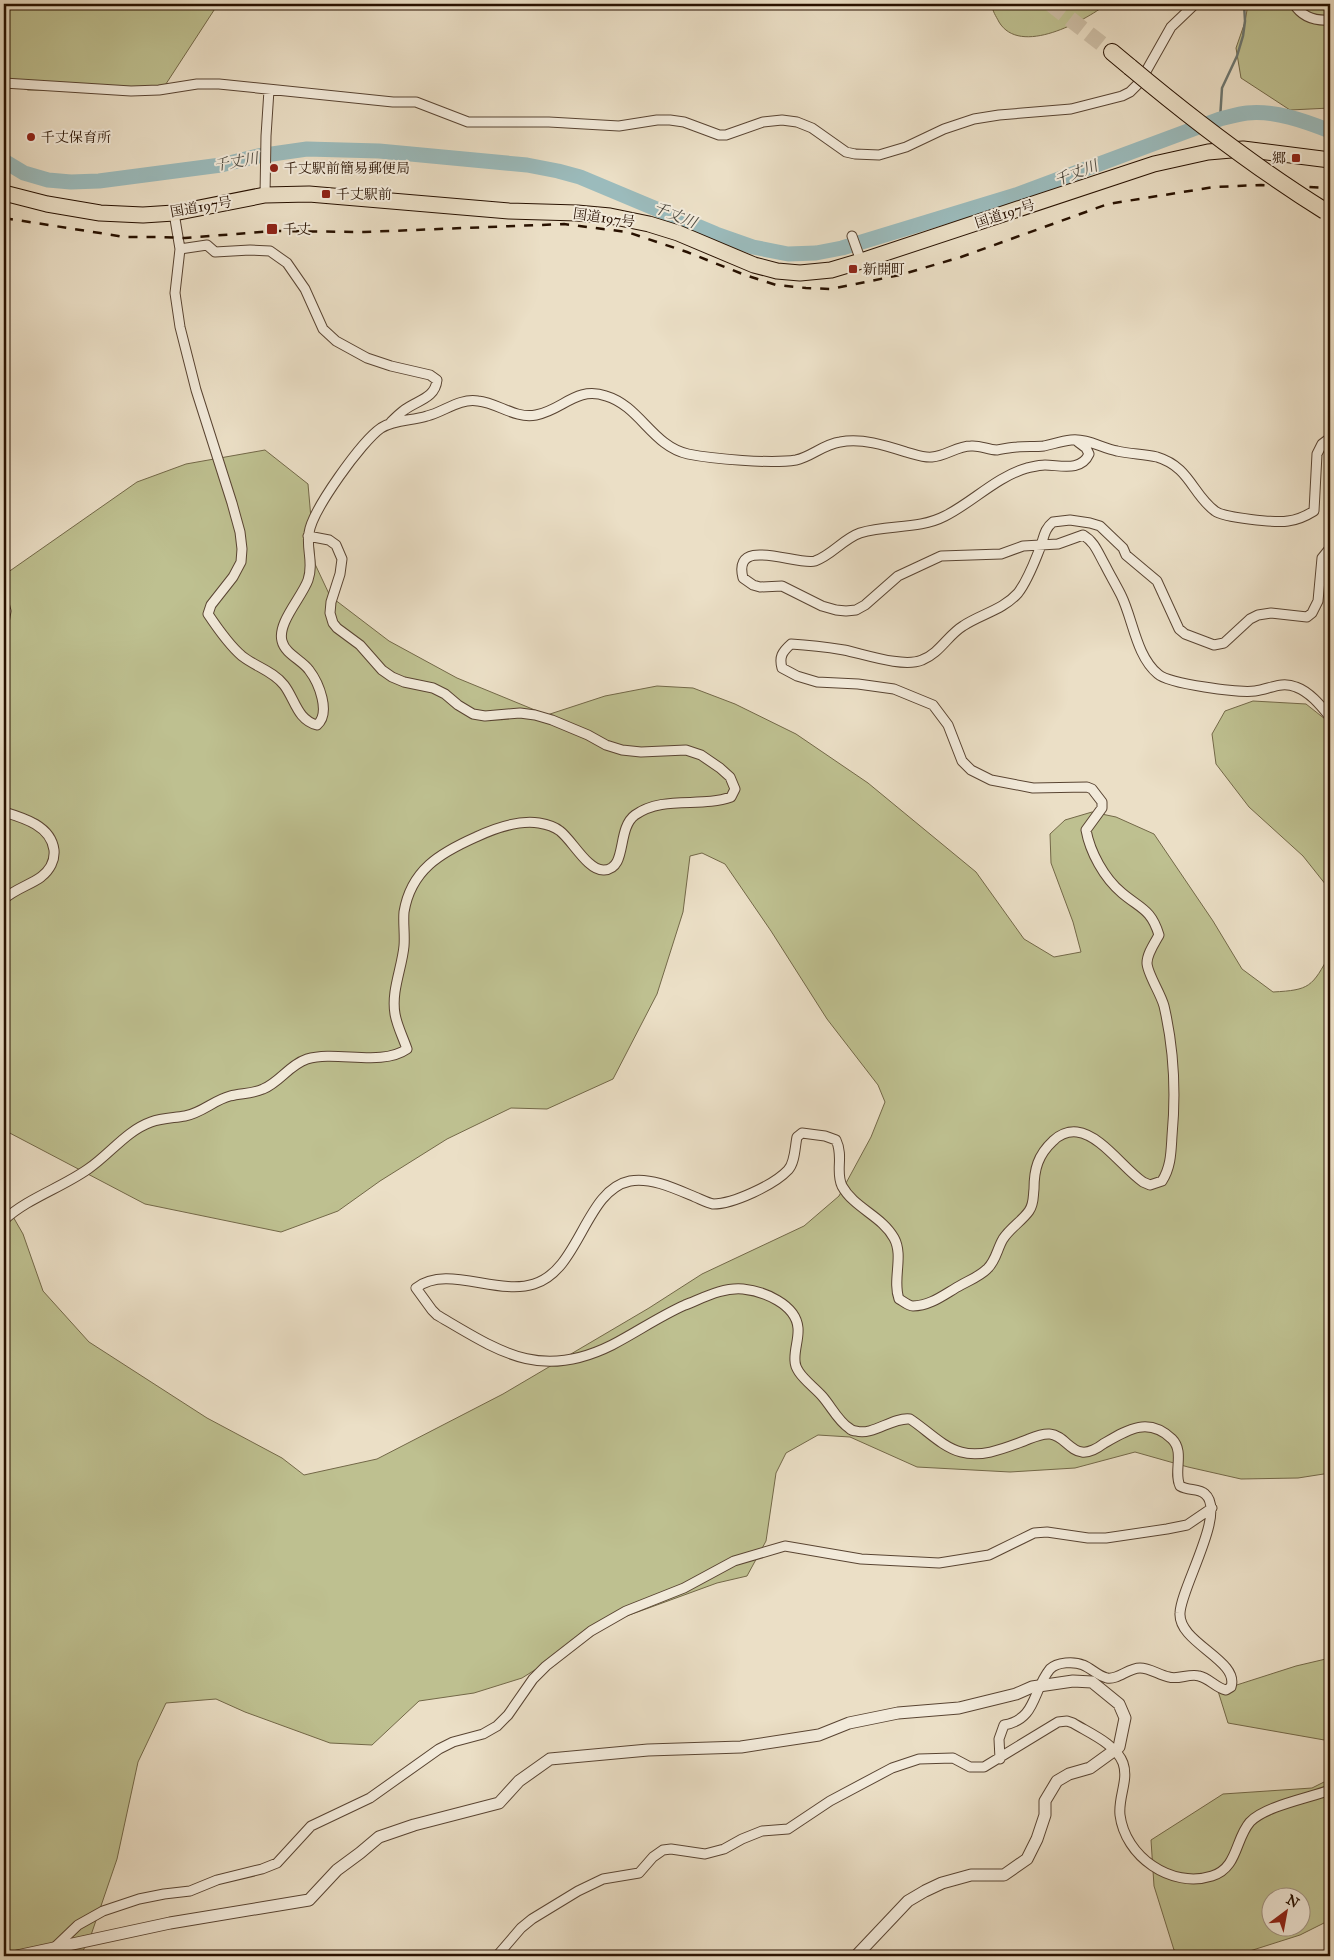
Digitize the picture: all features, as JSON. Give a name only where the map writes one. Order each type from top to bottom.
[{"type":"highway","points":[[1112,52],[1220,139],[1275,180],[1328,211]]},
{"type":"highway","name":"国道197号","points":[[4,193],[47,204],[100,213],[143,215],[174,213],[265,194],[309,194],[508,212],[576,212],[610,216],[678,233],[754,265],[777,271],[800,273],[831,270],[859,258],[1154,164],[1183,157],[1243,149],[1330,160]]},
{"type":"street","points":[[4,83],[131,91],[219,84],[416,102],[455,118],[479,123],[549,122],[619,126],[657,120],[670,120],[684,122],[719,135],[726,135],[764,122],[782,120],[797,122],[812,128],[846,152],[879,155],[906,147],[944,129],[974,119],[1071,109],[1122,96],[1130,92],[1140,82],[1171,27],[1196,4]]},
{"type":"street","points":[[1294,4],[1303,15],[1316,19],[1330,20]]},
{"type":"street","points":[[265,194],[269,90]]},
{"type":"street","points":[[174,213],[180,249],[175,293],[180,328],[196,390],[232,503],[240,532],[242,549],[240,562],[233,577],[211,605],[208,614],[236,650],[249,661],[276,678],[290,693],[301,716],[311,724],[317,725],[321,723],[324,715],[317,685],[308,668],[287,650],[282,644],[281,638],[284,625],[309,578],[311,560],[308,536],[315,515],[337,479],[372,436],[389,424],[403,410],[432,394],[436,388],[437,380],[430,375],[390,366],[367,358],[336,341],[323,330],[305,289],[287,263],[270,251],[215,252],[207,245],[180,249]]},
{"type":"street","points":[[852,236],[859,258]]},
{"type":"street","points":[[389,424],[432,415],[457,403],[468,401],[490,404],[520,415],[539,414],[572,398],[590,394],[608,396],[628,407],[656,436],[670,447],[688,454],[715,457],[796,460],[838,442],[870,441],[929,458],[945,455],[966,446],[980,446],[993,450],[1018,446],[1041,446],[1074,439],[1114,450],[1159,458],[1174,465],[1188,476],[1212,510],[1222,516],[1286,521],[1314,511],[1317,454],[1322,444],[1330,438]]},
{"type":"street","points":[[1074,439],[1086,448],[1089,454],[1087,459],[1081,464],[1064,467],[1044,465],[1026,468],[997,482],[938,519],[913,526],[858,534],[813,562],[794,561],[767,554],[751,556],[742,566],[744,578],[753,585],[782,586],[822,606],[836,610],[856,610],[865,605],[898,576],[941,556],[1001,554],[1023,546],[1058,544],[1083,535],[1092,540],[1122,596],[1136,639],[1148,663],[1158,675],[1168,680],[1250,691],[1286,684],[1307,693],[1330,717]]},
{"type":"street","points":[[1000,1758],[999,1739],[1004,1725],[1017,1723],[1026,1714],[1051,1669],[1063,1663],[1083,1665],[1105,1678],[1112,1678],[1140,1668],[1170,1678],[1199,1676],[1221,1689],[1231,1688],[1231,1677],[1226,1669],[1187,1633],[1181,1625],[1180,1614],[1186,1585],[1204,1545],[1212,1508],[1205,1494],[1180,1486],[1177,1481],[1179,1459],[1172,1439],[1148,1425],[1136,1428],[1096,1449],[1083,1453],[1052,1434],[1043,1434],[981,1454],[962,1453],[950,1448],[910,1419],[856,1432],[848,1428],[822,1396],[798,1371],[795,1362],[798,1329],[796,1319],[773,1298],[759,1292],[741,1289],[712,1294],[677,1309],[594,1353],[573,1360],[558,1362],[538,1361],[516,1356],[484,1342],[438,1315],[416,1288],[422,1283],[437,1278],[513,1287],[536,1284],[548,1278],[559,1267],[605,1196],[617,1184],[632,1180],[647,1181],[680,1191],[712,1204],[734,1199],[762,1189],[789,1169],[797,1137],[802,1133],[825,1136],[836,1140],[841,1150],[840,1171],[842,1185],[854,1201],[886,1228],[894,1238],[897,1250],[896,1291],[899,1299],[913,1306],[927,1304],[941,1298],[987,1270],[993,1262],[1002,1240],[1009,1230],[1028,1212],[1033,1202],[1034,1176],[1037,1162],[1043,1150],[1055,1139],[1068,1132],[1077,1132],[1094,1139],[1143,1182],[1150,1184],[1162,1181],[1167,1173],[1170,1160],[1176,1101],[1174,1072],[1164,1005],[1146,965],[1148,955],[1159,935],[1154,920],[1141,905],[1121,892],[1109,880],[1089,844],[1086,830],[1102,808],[1102,802],[1097,794],[1087,787],[1033,788],[1000,783],[980,776],[962,761],[948,725],[932,705],[894,688],[817,682],[797,676],[782,668],[780,660],[783,651],[791,644],[817,646],[880,660],[921,661],[941,648],[961,626],[981,614],[1007,604],[1023,585],[1041,546],[1044,533],[1053,522],[1070,520],[1090,522],[1100,526],[1123,548],[1126,555],[1157,581],[1179,629],[1185,634],[1214,645],[1224,644],[1250,619],[1258,615],[1270,613],[1307,617],[1312,614],[1318,601],[1322,558],[1330,548]]},
{"type":"street","points":[[4,1220],[40,1196],[87,1170],[119,1141],[152,1122],[200,1112],[229,1096],[253,1093],[265,1089],[291,1067],[304,1060],[316,1057],[382,1057],[408,1049],[397,1024],[394,1011],[404,945],[404,914],[414,883],[424,868],[436,858],[480,835],[505,826],[526,822],[540,823],[560,831],[598,870],[606,870],[613,868],[618,862],[622,837],[628,823],[639,813],[673,803],[718,802],[731,797],[735,789],[730,777],[720,768],[701,755],[686,750],[641,752],[622,750],[536,715],[520,713],[485,716],[473,714],[445,694],[433,688],[404,682],[392,677],[382,670],[360,645],[333,623],[330,614],[331,602],[340,574],[342,559],[336,545],[329,540],[308,536]]},
{"type":"street","points":[[4,603],[6,611],[4,623]]},
{"type":"street","points":[[4,812],[33,824],[47,833],[53,841],[54,853],[49,869],[42,876],[4,899]]},
{"type":"street","points":[[52,1949],[78,1925],[103,1910],[139,1899],[190,1891],[217,1880],[262,1870],[277,1863],[311,1826],[370,1798],[439,1749],[453,1742],[483,1734],[497,1726],[508,1716],[533,1679],[546,1666],[591,1631],[626,1611],[684,1588],[734,1561],[785,1546],[861,1559],[939,1563],[990,1555],[1034,1533],[1047,1532],[1088,1538],[1106,1538],[1167,1530],[1187,1524],[1212,1508]]},
{"type":"street","points":[[17,1956],[170,1923],[309,1900],[337,1870],[360,1854],[379,1837],[414,1825],[499,1803],[519,1781],[550,1759],[648,1750],[741,1747],[818,1735],[849,1723],[898,1713],[959,1708],[1016,1694],[1032,1687],[1073,1681],[1092,1682],[1119,1704],[1125,1718],[1119,1748],[1090,1768],[1069,1774],[1057,1781],[1046,1801],[1045,1815],[1037,1840],[1027,1859],[1004,1875],[971,1876],[925,1891],[908,1901],[856,1956]]},
{"type":"street","points":[[496,1956],[521,1928],[532,1919],[578,1891],[603,1879],[639,1873],[653,1857],[663,1850],[671,1849],[705,1854],[724,1849],[762,1831],[788,1829],[830,1801],[892,1768],[919,1759],[953,1758],[970,1768],[984,1767],[1058,1722],[1067,1721],[1074,1723],[1115,1750],[1122,1761],[1125,1771],[1120,1807],[1123,1830],[1129,1842],[1142,1858],[1173,1875],[1205,1878],[1221,1872],[1228,1866],[1238,1849],[1243,1832],[1254,1819],[1292,1802],[1330,1790]]},
{"type":"green space","points":[[4,4],[218,4],[162,90],[28,90],[4,82]]},
{"type":"green space","points":[[992,4],[1107,4],[1083,19],[1052,33],[1022,36],[1009,32],[999,22],[993,11]]},
{"type":"green space","points":[[1248,4],[1330,4],[1330,108],[1290,110],[1241,78],[1236,48],[1245,22]]},
{"type":"green space","points":[[265,450],[308,484],[315,564],[330,596],[389,641],[457,678],[547,715],[605,696],[657,686],[693,688],[735,704],[796,734],[868,783],[976,872],[1024,939],[1054,957],[1081,952],[1073,922],[1051,863],[1050,834],[1065,820],[1092,812],[1116,817],[1154,834],[1213,921],[1242,969],[1273,992],[1295,990],[1309,985],[1319,974],[1330,954],[1330,1473],[1298,1478],[1241,1479],[1135,1452],[1075,1468],[1010,1472],[917,1467],[850,1437],[818,1435],[786,1453],[776,1473],[766,1541],[747,1576],[717,1583],[613,1621],[522,1678],[474,1693],[419,1701],[372,1745],[330,1743],[245,1712],[216,1699],[166,1703],[138,1762],[117,1859],[90,1938],[80,1956],[4,1956],[4,1201],[23,1234],[43,1291],[89,1342],[207,1418],[282,1458],[304,1475],[377,1459],[503,1394],[649,1308],[702,1274],[804,1226],[839,1196],[871,1137],[885,1102],[878,1085],[827,1019],[771,931],[725,864],[702,853],[690,856],[683,912],[657,994],[613,1079],[547,1109],[511,1108],[447,1139],[380,1181],[338,1211],[281,1232],[145,1204],[4,1130],[4,575],[137,482],[186,464]]},
{"type":"green space","points":[[1253,701],[1306,704],[1330,723],[1330,890],[1303,856],[1249,807],[1216,764],[1212,734],[1225,711]]},
{"type":"green space","points":[[1330,1658],[1330,1741],[1228,1723],[1218,1691],[1296,1666]]},
{"type":"green space","points":[[1330,1779],[1330,1920],[1312,1929],[1312,1888],[1262,1888],[1262,1938],[1291,1938],[1234,1956],[1194,1956],[1174,1950],[1154,1886],[1151,1840],[1223,1794],[1312,1788]]},
{"type":"waterway","points":[[1220,119],[1222,88],[1237,56],[1243,36],[1245,21],[1244,4]]},
{"type":"waterway","name":"千丈川","points":[[4,161],[24,173],[48,180],[71,182],[99,181],[221,165],[258,156],[307,149],[379,151],[527,165],[580,177],[716,234],[753,247],[788,254],[816,253],[842,248],[1016,195],[1220,119],[1237,115],[1268,113],[1300,120],[1330,131]]},
{"type":"tunnel","points":[[1051,4],[1112,52]]},
{"type":"railway","points":[[4,218],[125,237],[185,238],[273,231],[364,232],[564,224],[627,232],[776,285],[831,289],[900,275],[961,257],[1108,204],[1214,187],[1261,185],[1330,188]]},
{"type":"place","name":"千丈保育所","points":[[31,137]]},
{"type":"place","name":"郷","points":[[1296,158]]},
{"type":"place","name":"千丈駅前簡易郵便局","points":[[274,168]]},
{"type":"place","name":"千丈駅前","points":[[326,194]]},
{"type":"place","name":"千丈","points":[[272,229]]},
{"type":"place","name":"新開町","points":[[853,269]]}]
